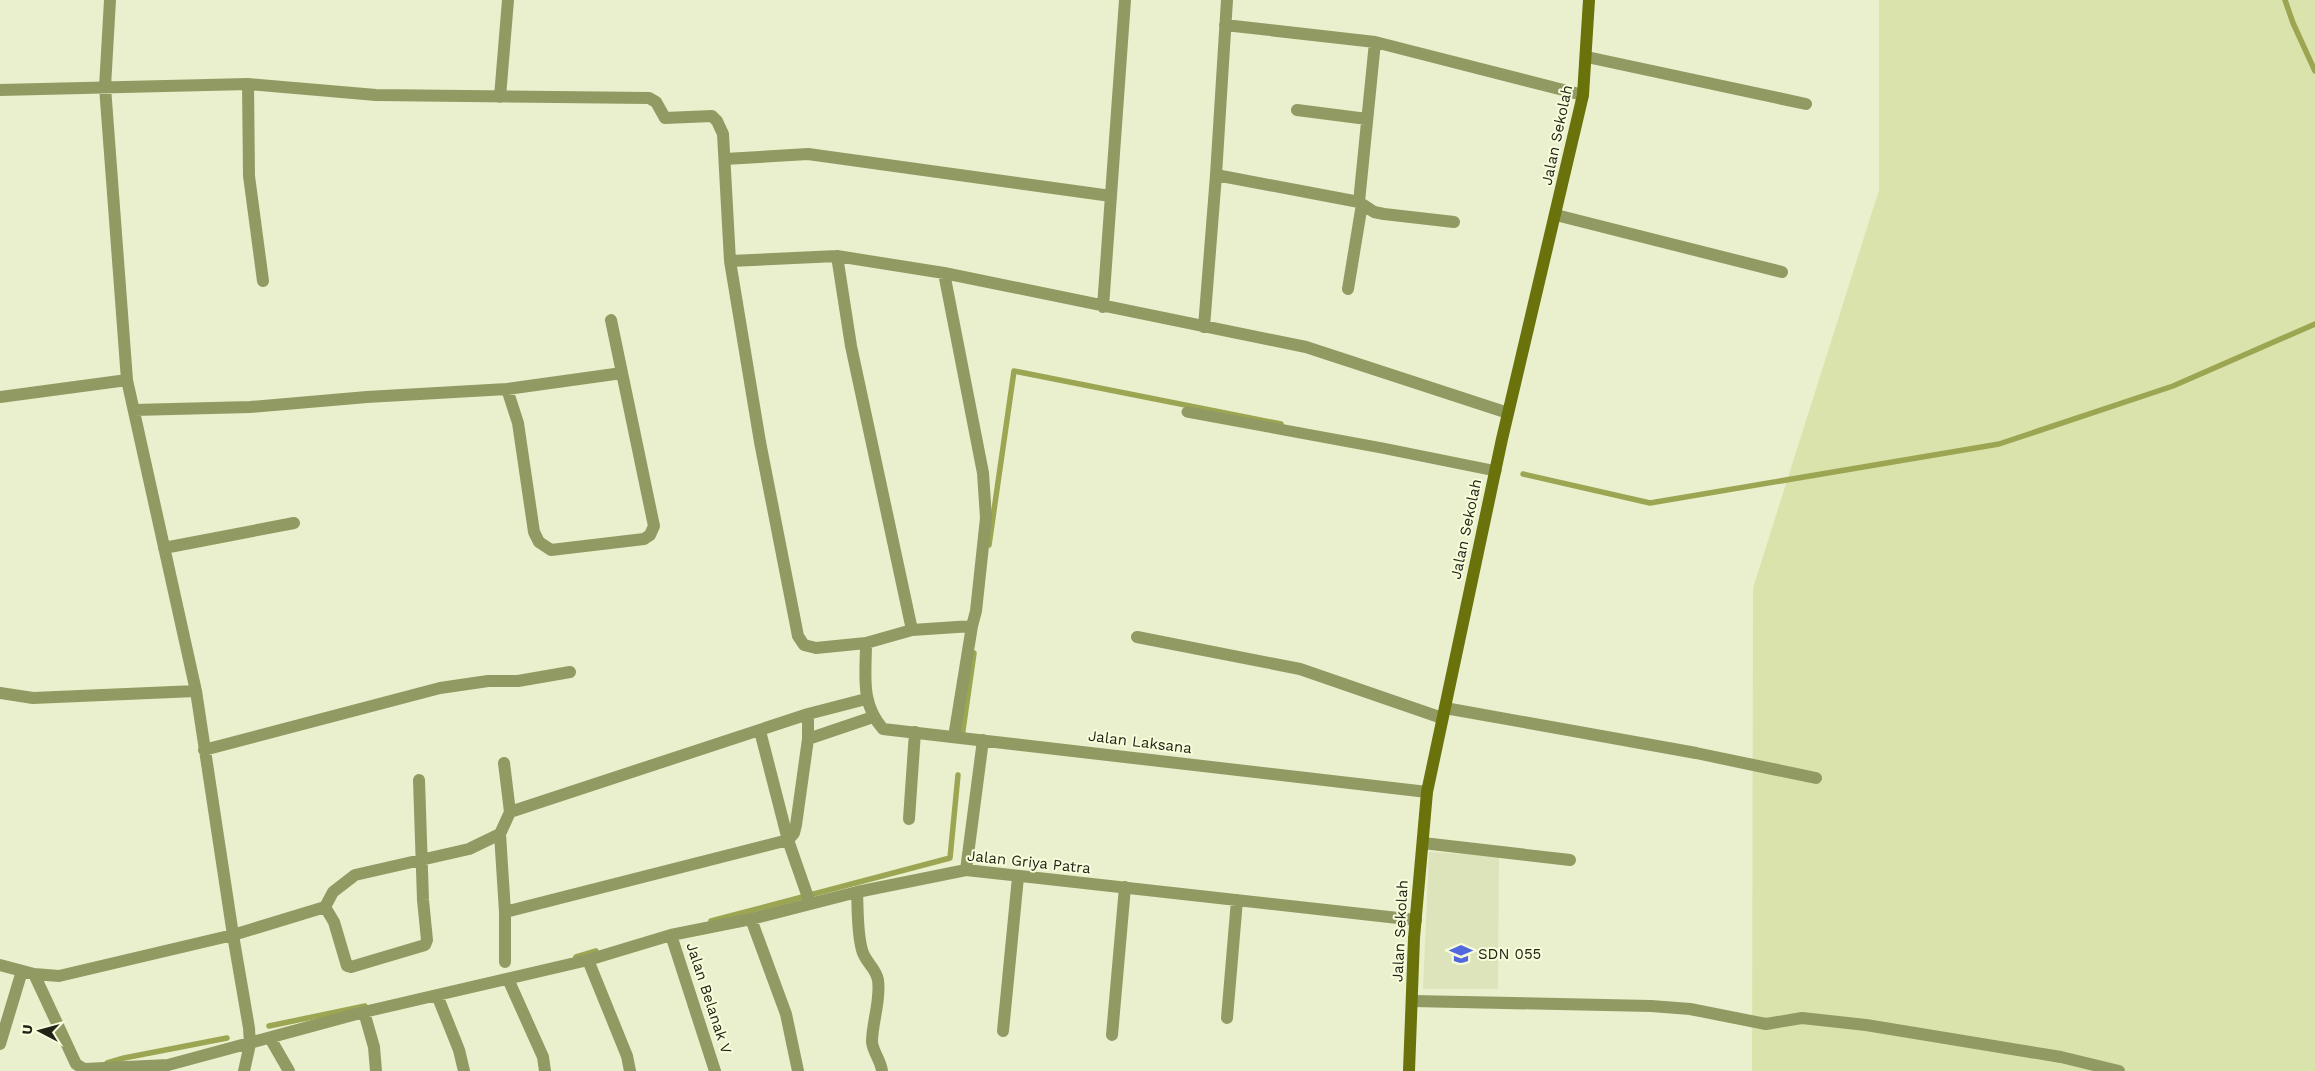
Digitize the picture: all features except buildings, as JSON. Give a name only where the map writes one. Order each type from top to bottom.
[{"type":"street","points":[[110,0],[105,87],[127,380],[196,691],[250,1044],[244,1071]]},
{"type":"street","points":[[500,97],[508,0]]},
{"type":"street","points":[[1103,307],[1125,0]]},
{"type":"street","points":[[1204,327],[1227,0]]},
{"type":"street","name":"Jalan Sekolah","points":[[1409,1071],[1416,920],[1427,792],[1508,413],[1583,95],[1587,57],[1589,0]]},
{"type":"street","points":[[1225,25],[1375,42],[1583,95]]},
{"type":"street","points":[[1348,289],[1361,203],[1375,42]]},
{"type":"street","points":[[1587,57],[1806,104]]},
{"type":"street","points":[[248,84],[249,176],[263,281]]},
{"type":"street","points":[[0,90],[248,84],[376,95],[649,98],[656,102],[665,118],[712,116],[717,120],[723,134],[730,261],[760,442],[798,636],[804,646],[816,648],[866,643],[912,630],[972,626]]},
{"type":"street","points":[[1297,110],[1367,119]]},
{"type":"street","points":[[725,159],[808,154],[1111,196]]},
{"type":"street","points":[[1216,175],[1361,203],[1384,214],[1454,222]]},
{"type":"street","points":[[1556,214],[1782,272]]},
{"type":"street","points":[[730,261],[837,256],[944,272],[1103,307],[1306,346],[1508,413]]},
{"type":"street","points":[[837,256],[851,346],[912,630]]},
{"type":"street","points":[[944,272],[984,473],[986,518],[976,612],[972,626],[954,737]]},
{"type":"street","points":[[507,389],[518,423],[534,532],[539,542],[551,550],[644,539],[650,534],[654,526],[611,320]]},
{"type":"street","points":[[134,410],[250,408],[367,397],[507,389],[622,372]]},
{"type":"street","points":[[0,397],[127,380]]},
{"type":"street","points":[[164,548],[294,523]]},
{"type":"street","points":[[1137,637],[1300,669],[1444,713],[1686,751],[1816,778]]},
{"type":"street","points":[[808,739],[873,718],[866,699],[866,643]]},
{"type":"street","points":[[204,750],[440,688],[488,681],[518,681],[570,672]]},
{"type":"street","points":[[0,693],[33,698],[196,691]]},
{"type":"street","points":[[510,812],[808,714],[866,699]]},
{"type":"street","points":[[505,912],[788,840],[794,833],[796,825],[808,739],[808,714]]},
{"type":"street","name":"Jalan Laksana","points":[[873,718],[883,729],[1427,792]]},
{"type":"street","points":[[760,731],[788,840],[808,897]]},
{"type":"street","points":[[909,820],[915,732]]},
{"type":"street","points":[[966,870],[982,740]]},
{"type":"street","points":[[504,763],[510,812],[500,834],[505,912],[505,962]]},
{"type":"street","points":[[325,907],[334,922],[347,966],[351,967],[425,945],[427,940],[421,860],[419,780]]},
{"type":"street","points":[[0,965],[28,972],[59,976],[233,935],[325,907],[334,892],[355,875],[469,850],[500,834]]},
{"type":"street","points":[[1422,843],[1570,860]]},
{"type":"street","name":"Jalan Griya Patra","points":[[83,1070],[167,1068],[364,1012],[588,960],[671,934],[751,919],[808,897],[857,892],[966,870],[1416,920]]},
{"type":"street","points":[[1003,1031],[1018,877]]},
{"type":"street","points":[[1112,1035],[1126,888]]},
{"type":"street","points":[[857,892],[862,949],[865,959],[874,968],[878,980],[878,993],[872,1027],[872,1046],[882,1065],[882,1071]]},
{"type":"street","points":[[1227,1018],[1236,900]]},
{"type":"street","points":[[751,919],[786,1014],[798,1071]]},
{"type":"street","name":"Jalan Belanak V","points":[[671,934],[715,1071]]},
{"type":"street","points":[[588,960],[627,1056],[630,1071]]},
{"type":"street","points":[[0,1044],[28,972]]},
{"type":"street","points":[[28,972],[76,1064],[83,1070]]},
{"type":"street","points":[[508,979],[543,1057],[545,1071]]},
{"type":"street","points":[[437,995],[459,1050],[464,1071]]},
{"type":"street","points":[[1413,1001],[1651,1006],[1690,1009],[1766,1024],[1802,1018],[1866,1025],[2061,1057],[2119,1071]]},
{"type":"street","points":[[364,1012],[374,1047],[376,1071]]},
{"type":"street","points":[[270,1038],[289,1071]]},
{"type":"lane","points":[[1186,412],[1496,469]]},
{"type":"shaded area","points":[[1879,0],[2315,0],[2315,1071],[1752,1071],[1753,588],[1879,190]]},
{"type":"shaded area","name":"SDN 055","points":[[1429,852],[1499,856],[1498,989],[1423,989]]},
{"type":"waterway","points":[[2285,0],[2293,23],[2315,71]]},
{"type":"waterway","points":[[1523,474],[1650,503],[1999,444],[2173,386],[2315,324]]},
{"type":"waterway","points":[[989,545],[1014,371],[1281,424]]},
{"type":"waterway","points":[[962,737],[974,653]]},
{"type":"waterway","points":[[711,921],[950,858],[958,775]]},
{"type":"waterway","points":[[576,957],[596,951]]},
{"type":"waterway","points":[[269,1026],[365,1006]]},
{"type":"waterway","points":[[107,1063],[227,1038]]},
{"type":"place","name":"SDN 055","points":[[1461,954]]}]
